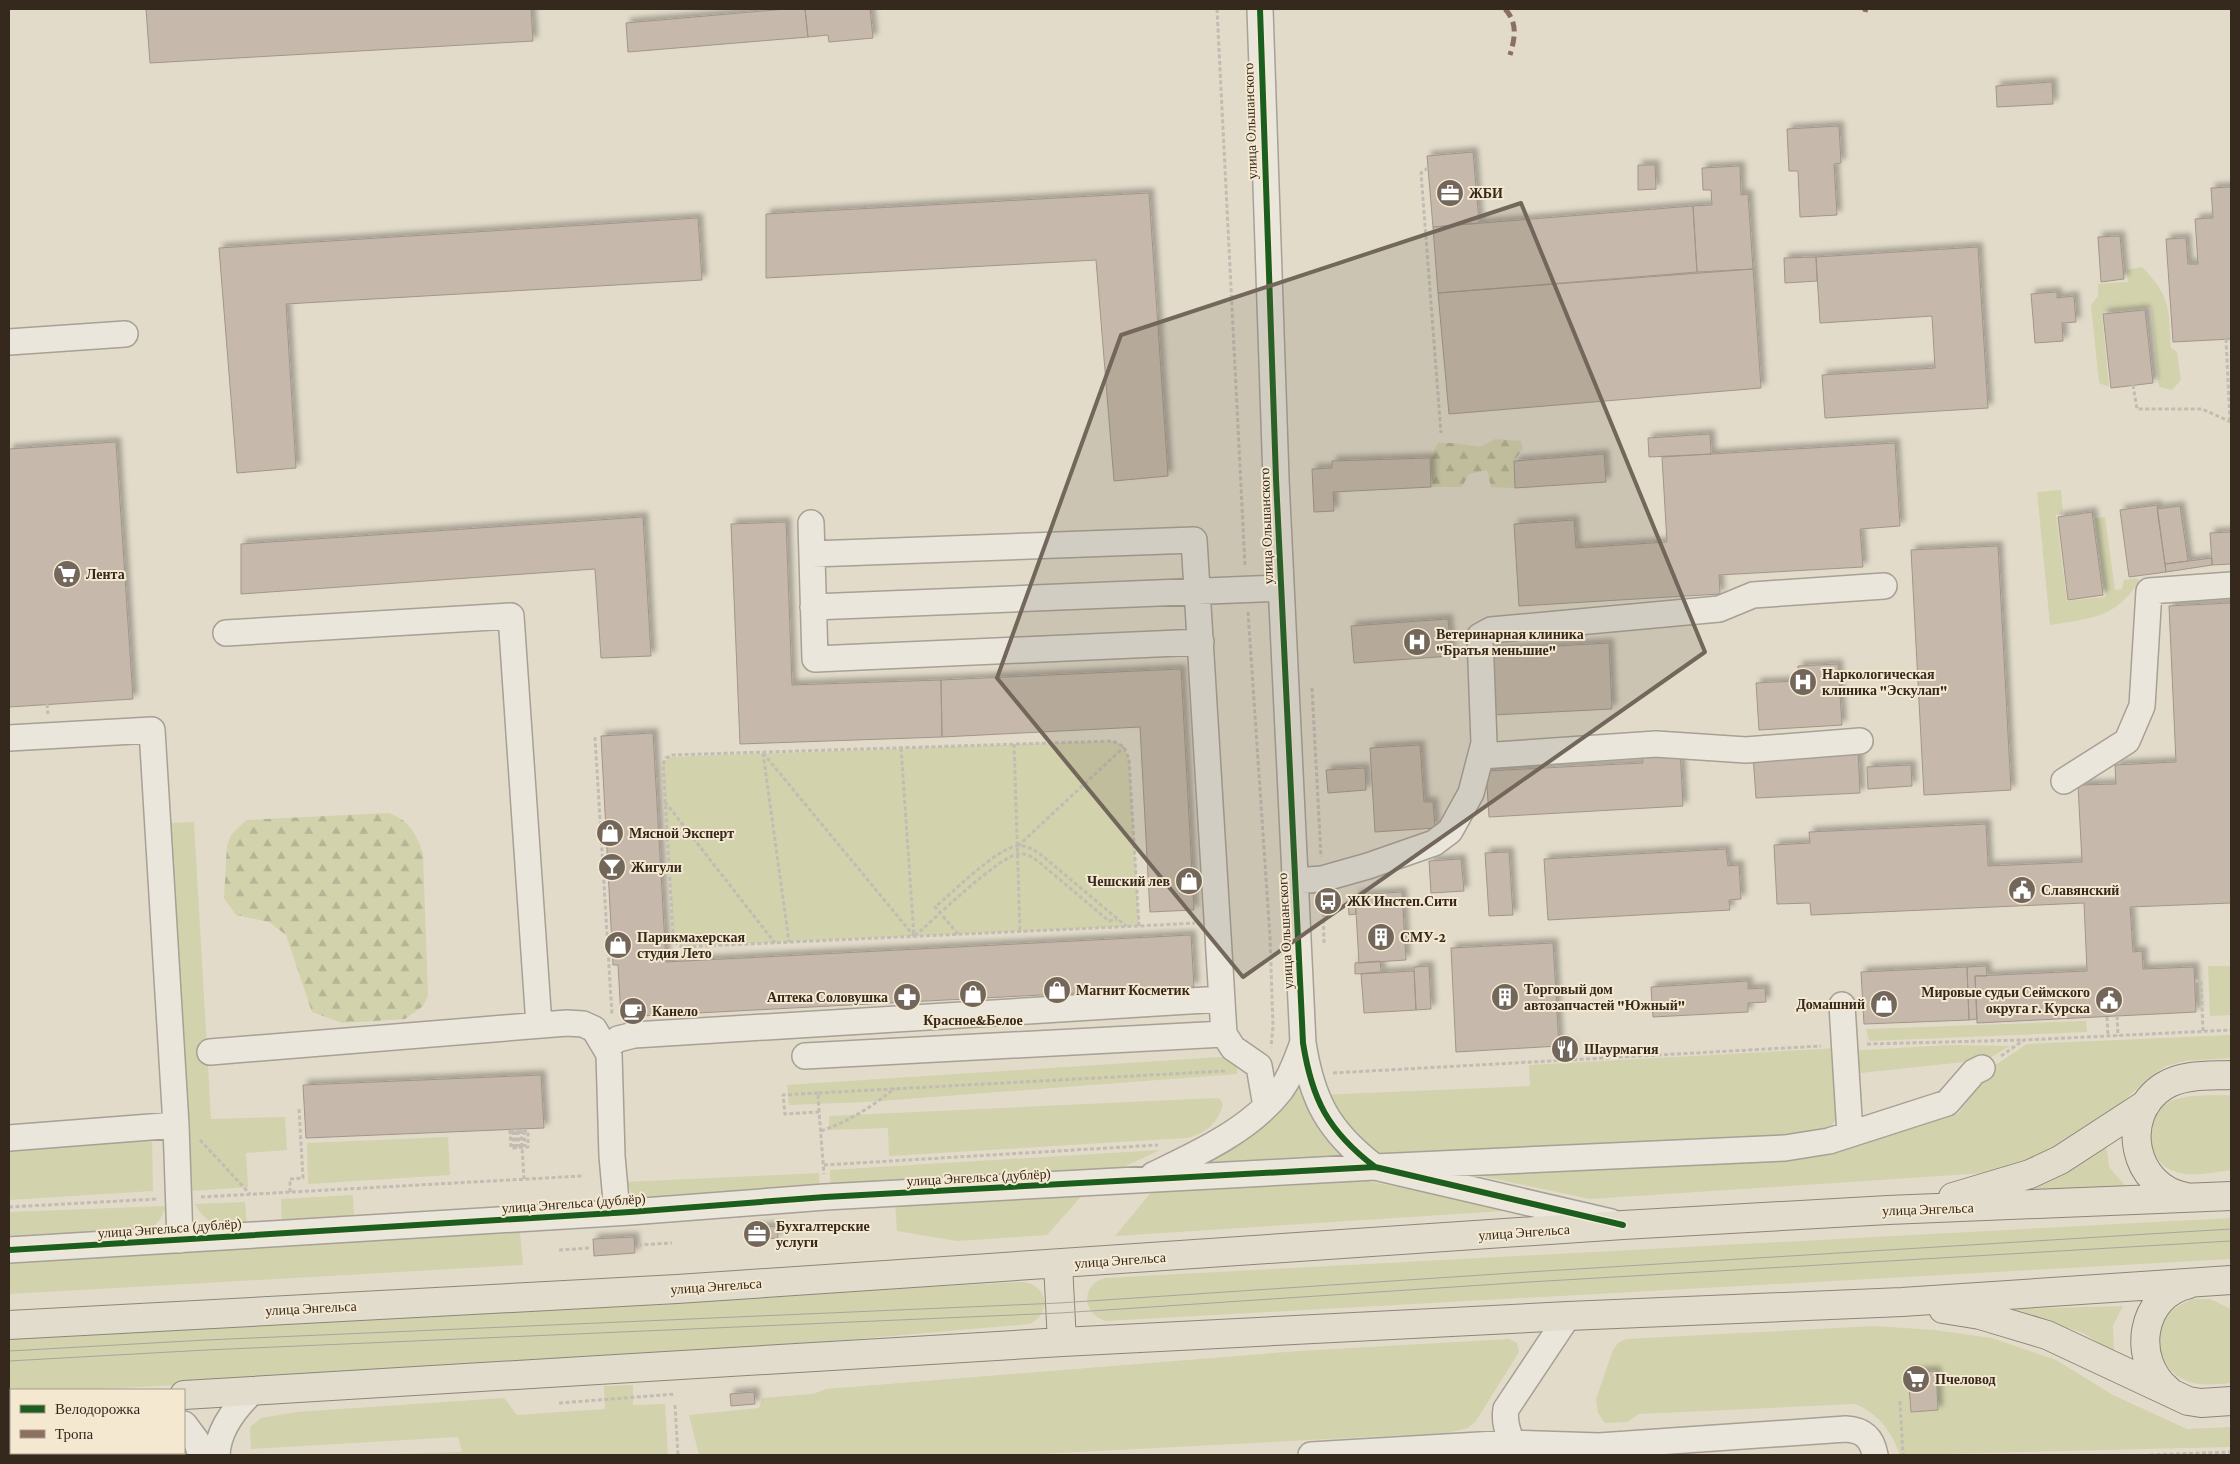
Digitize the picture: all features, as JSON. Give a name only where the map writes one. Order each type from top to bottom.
[{"type":"main road","points":[[1888,1210],[1947,1199],[2030,1174],[2060,1160],[2146,1104],[2164,1086],[2176,1080],[2231,1075]]},
{"type":"main road","points":[[2146,1104],[2137,1127],[2136,1140],[2142,1163],[2157,1184],[2180,1196],[2192,1198]]},
{"type":"main road","name":"улица Энгельса","points":[[9,1325],[677,1289],[1623,1225],[1888,1210],[2231,1196]]},
{"type":"main road","points":[[1058,1264],[1062,1342]]},
{"type":"main road","points":[[185,1395],[1062,1342],[1568,1316],[1902,1302],[2231,1280]]},
{"type":"main road","points":[[2177,1396],[2166,1389],[2150,1369],[2144,1344],[2145,1331],[2154,1308],[2163,1298],[2184,1285],[2196,1282]]},
{"type":"main road","points":[[1902,1302],[1980,1315],[2047,1334],[2177,1396],[2201,1403],[2231,1401]]},
{"type":"street","name":"улица Ольшанского","points":[[1260,9],[1263,139],[1281,588],[1303,1042],[1308,1075],[1315,1095],[1329,1122],[1346,1142],[1374,1167]]},
{"type":"street","points":[[9,342],[125,334]]},
{"type":"street","points":[[811,523],[815,659],[1201,642]]},
{"type":"street","points":[[812,554],[1194,540],[1224,1034],[1233,1048],[1259,1066],[1266,1106]]},
{"type":"street","points":[[2064,781],[2127,741],[2142,706],[2149,591],[2231,585]]},
{"type":"street","points":[[1294,881],[1331,876],[1434,844],[1450,831],[1472,793],[1484,743],[1480,636],[1491,630],[1719,609],[1753,595],[1884,586]]},
{"type":"street","points":[[813,607],[1281,588]]},
{"type":"street","points":[[226,633],[511,616],[539,1025]]},
{"type":"street","points":[[9,738],[152,730],[185,1130],[179,1198],[180,1240]]},
{"type":"street","points":[[1481,756],[1656,744],[1746,750],[1860,741]]},
{"type":"street","points":[[210,1052],[539,1025],[583,1024],[618,1039],[634,1035],[1222,999]]},
{"type":"street","points":[[1842,1006],[1850,1134]]},
{"type":"street","points":[[805,1056],[1224,1034]]},
{"type":"street","points":[[610,1035],[612,1156],[617,1212]]},
{"type":"street","points":[[1142,1180],[1222,1139],[1266,1106],[1292,1072],[1303,1042]]},
{"type":"street","name":"улица Энгельса (дублёр)","points":[[9,1250],[825,1198],[1374,1167],[1785,1148],[1809,1145],[1850,1134],[1947,1103],[1974,1072],[1982,1068]]},
{"type":"street","points":[[9,1138],[185,1130]]},
{"type":"street","points":[[1374,1167],[1623,1225]]},
{"type":"street","points":[[1514,1449],[1506,1427],[1506,1409],[1568,1316]]},
{"type":"street","points":[[217,1455],[226,1426],[236,1407],[253,1392]]},
{"type":"street","points":[[185,1425],[196,1440],[201,1455]]},
{"type":"street","points":[[1311,1455],[1599,1446],[1846,1429],[1863,1433],[1874,1447],[1875,1455]]},
{"type":"path","points":[[1428,168],[1421,173],[1440,433]]},
{"type":"path","points":[[2133,385],[2137,409],[2202,409],[2231,422],[2226,339]]},
{"type":"path","points":[[595,737],[610,1035]]},
{"type":"path","points":[[1139,926],[1129,758],[1124,747],[1113,740],[672,755],[666,758],[662,764],[672,935],[676,944],[683,947],[1139,926],[1218,921]]},
{"type":"path","points":[[1014,744],[1020,931]]},
{"type":"path","points":[[1018,846],[1124,747]]},
{"type":"path","points":[[901,748],[914,936]]},
{"type":"path","points":[[763,752],[914,936]]},
{"type":"path","points":[[763,752],[789,942]]},
{"type":"path","points":[[665,801],[775,942]]},
{"type":"path","points":[[959,934],[935,907],[991,860],[1006,849],[1018,846],[1031,848],[1039,853],[1126,926]]},
{"type":"path","points":[[914,936],[993,869],[1007,858],[1018,854],[1028,855],[1039,862],[1108,921],[1117,919]]},
{"type":"path","points":[[2195,981],[2201,981],[2203,1032]]},
{"type":"path","points":[[2117,1016],[2118,1036]]},
{"type":"path","points":[[2107,1017],[2108,1036]]},
{"type":"path","points":[[1308,1075],[1844,1045],[2024,1040],[2231,1030]]},
{"type":"path","points":[[1982,1068],[2024,1040]]},
{"type":"path","points":[[821,1132],[856,1116],[896,1088]]},
{"type":"path","points":[[818,1093],[783,1095],[785,1114],[819,1112],[825,1198]]},
{"type":"path","points":[[290,1192],[290,1179],[303,1178],[300,1108]]},
{"type":"path","points":[[185,1130],[251,1194]]},
{"type":"path","points":[[519,1131],[519,1147],[524,1179]]},
{"type":"path","points":[[519,1131],[528,1131],[528,1147],[519,1147]]},
{"type":"path","points":[[519,1131],[519,1147]]},
{"type":"path","points":[[824,1165],[1166,1145]]},
{"type":"path","points":[[9,1207],[582,1176]]},
{"type":"path","points":[[638,1246],[672,1243]]},
{"type":"path","points":[[559,1250],[590,1248]]},
{"type":"path","points":[[559,1403],[675,1394]]},
{"type":"path","points":[[1900,1401],[1903,1455]]},
{"type":"path","points":[[676,1404],[678,1455]]},
{"type":"path","points":[[2150,1455],[2231,1452]]},
{"type":"highlighted area","points":[[1521,203],[1705,652],[1243,977],[997,678],[1121,335]]},
{"type":"green space","points":[[2142,267],[2159,287],[2167,304],[2171,348],[2177,352],[2181,380],[2172,390],[2159,387],[2151,307],[2105,311],[2102,315],[2109,387],[2099,383],[2091,305],[2098,296],[2098,284],[2128,282],[2127,270]]},
{"type":"green space","points":[[1495,439],[1521,441],[1523,448],[1514,461],[1515,488],[1491,487],[1487,470],[1469,474],[1462,487],[1431,487],[1430,458],[1438,443],[1455,443],[1480,447]]},
{"type":"green space","points":[[2061,490],[2063,514],[2056,515],[2067,601],[2106,597],[2095,518],[2105,517],[2115,590],[2122,589],[2124,580],[2136,578],[2139,581],[2121,603],[2101,615],[2050,625],[2037,492]]},
{"type":"green space","points":[[1114,741],[1123,747],[1129,758],[1139,926],[684,946],[674,940],[663,764],[669,757]]},
{"type":"green space","points":[[389,813],[402,820],[411,828],[423,853],[428,996],[423,1006],[405,1019],[342,1023],[312,1012],[286,935],[269,922],[236,915],[224,898],[227,845],[231,835],[246,820]]},
{"type":"green space","points":[[194,822],[211,1119],[285,1117],[287,1150],[246,1153],[248,1187],[192,1191],[168,823]]},
{"type":"green space","points":[[2208,966],[2231,966],[2231,1015],[2210,1016]]},
{"type":"green space","points":[[2086,1021],[2087,1032],[1869,1041],[1866,1029]]},
{"type":"green space","points":[[2231,1035],[2231,1058],[2185,1061],[2166,1066],[2149,1078],[2103,1119],[2048,1156],[1985,1173],[1590,1199],[1462,1172],[1851,1143],[1958,1114],[1988,1070],[2027,1044]]},
{"type":"green space","points":[[1947,1045],[2010,1046],[1981,1063],[1964,1062],[1851,1074],[1850,1051]]},
{"type":"green space","points":[[1838,1048],[1837,1118],[1829,1129],[1819,1137],[1399,1161],[1372,1152],[1318,1095],[1530,1086],[1529,1065]]},
{"type":"green space","points":[[1236,1056],[1237,1074],[866,1102],[789,1105],[787,1085]]},
{"type":"green space","points":[[1299,1087],[1308,1108],[1319,1126],[1349,1160],[1186,1169],[1232,1143],[1262,1123],[1276,1112]]},
{"type":"green space","points":[[2231,1095],[2231,1170],[2188,1174],[2174,1171],[2164,1166],[2152,1149],[2150,1139],[2150,1128],[2158,1110],[2167,1103],[2181,1098]]},
{"type":"green space","points":[[1220,1099],[1223,1104],[1218,1117],[1210,1127],[1200,1134],[1186,1138],[889,1156],[888,1128],[829,1130],[829,1116]]},
{"type":"green space","points":[[152,1136],[153,1191],[9,1200],[9,1147]]},
{"type":"green space","points":[[448,1137],[450,1175],[308,1184],[307,1143]]},
{"type":"green space","points":[[2106,1144],[2109,1167],[2127,1188],[2013,1193]]},
{"type":"green space","points":[[1160,1150],[1102,1177],[831,1194],[830,1170]]},
{"type":"green space","points":[[819,1173],[820,1196],[639,1207],[626,1182]]},
{"type":"green space","points":[[1356,1179],[1519,1210],[1115,1236],[1153,1190]]},
{"type":"green space","points":[[1086,1191],[1047,1235],[957,1241],[897,1231],[895,1201]]},
{"type":"green space","points":[[353,1195],[354,1221],[282,1225],[281,1199]]},
{"type":"green space","points":[[245,1202],[247,1226],[224,1226],[217,1224],[205,1217],[195,1204]]},
{"type":"green space","points":[[166,1206],[157,1223],[143,1234],[9,1241],[9,1212]]},
{"type":"green space","points":[[2231,1218],[2231,1259],[1106,1321],[1092,1312],[1088,1306],[1087,1299],[1088,1292],[1092,1286],[1097,1281],[1105,1278]]},
{"type":"green space","points":[[519,1222],[523,1265],[9,1294],[9,1255]]},
{"type":"green space","points":[[1022,1282],[1037,1288],[1044,1300],[1042,1314],[1029,1324],[583,1363],[102,1389],[10,1389],[10,1394],[9,1334]]},
{"type":"green space","points":[[2193,1299],[2210,1299],[2231,1309],[2231,1383],[2205,1384],[2189,1382],[2172,1371],[2165,1363],[2159,1344],[2162,1324],[2167,1315],[2173,1310]]},
{"type":"green space","points":[[2123,1306],[2113,1326],[2114,1352],[2083,1333],[2011,1309]]},
{"type":"green space","points":[[1875,1326],[1934,1330],[1992,1338],[2056,1360],[2113,1395],[2187,1429],[2231,1427],[2231,1447],[1900,1455],[1893,1439],[1883,1424],[1871,1413],[1855,1404],[1639,1414],[1627,1422],[1605,1423],[1598,1413],[1596,1399],[1613,1350],[1618,1343],[1626,1339]]},
{"type":"green space","points":[[1509,1339],[1517,1343],[1519,1352],[1476,1421],[1468,1428],[1446,1433],[1021,1455],[699,1455],[689,1415],[759,1408],[762,1398],[813,1394],[826,1389],[1299,1351]]},
{"type":"green space","points":[[633,1385],[633,1405],[665,1404],[668,1455],[356,1455],[462,1452],[458,1437],[251,1449],[250,1427],[261,1418],[296,1412],[504,1398],[517,1415],[605,1409],[604,1386]]},
{"type":"building","points":[[146,9],[531,9],[533,41],[150,63]]},
{"type":"building","points":[[805,9],[808,37],[628,52],[626,23]]},
{"type":"building","points":[[805,9],[870,9],[873,38],[829,42],[828,35],[808,37]]},
{"type":"building","points":[[2052,82],[2053,104],[1997,107],[1996,86]]},
{"type":"building","points":[[1839,126],[1841,163],[1834,164],[1837,215],[1800,217],[1798,171],[1789,171],[1787,129]]},
{"type":"building","points":[[1473,152],[1479,223],[1433,227],[1427,156]]},
{"type":"building","points":[[1638,165],[1655,165],[1656,189],[1638,190]]},
{"type":"building","points":[[1740,166],[1741,195],[1748,194],[1753,269],[1697,272],[1693,206],[1712,205],[1711,190],[1703,190],[1702,168]]},
{"type":"building","points":[[2231,187],[2231,339],[2173,342],[2166,239],[2186,238],[2188,264],[2198,264],[2195,219],[2213,218],[2211,188]]},
{"type":"building","points":[[1149,193],[1168,476],[1114,481],[1096,260],[766,278],[766,214]]},
{"type":"building","points":[[1693,206],[1697,272],[1438,293],[1433,227]]},
{"type":"building","points":[[698,218],[702,280],[286,304],[296,468],[237,473],[219,248]]},
{"type":"building","points":[[2120,236],[2124,279],[2101,282],[2098,237]]},
{"type":"building","points":[[1978,247],[1988,408],[1825,418],[1822,375],[1935,368],[1932,316],[1820,323],[1816,257]]},
{"type":"building","points":[[1816,257],[1817,281],[1785,283],[1784,258]]},
{"type":"building","points":[[1753,269],[1761,388],[1449,414],[1438,293]]},
{"type":"building","points":[[2057,292],[2057,298],[2074,296],[2076,322],[2062,323],[2063,341],[2035,343],[2031,294]]},
{"type":"building","points":[[2145,310],[2153,383],[2111,388],[2103,314]]},
{"type":"building","points":[[1710,434],[1711,454],[1649,457],[1648,438]]},
{"type":"building","name":"Лента","points":[[116,442],[133,699],[9,707],[9,449]]},
{"type":"building","points":[[1895,443],[1900,526],[1860,529],[1863,567],[1719,575],[1720,594],[1519,606],[1514,524],[1574,520],[1576,548],[1667,542],[1662,457]]},
{"type":"building","points":[[1604,454],[1606,482],[1515,488],[1514,461]]},
{"type":"building","points":[[1430,458],[1431,487],[1333,492],[1334,511],[1314,512],[1312,469],[1332,468],[1332,461]]},
{"type":"building","points":[[2157,505],[2166,572],[2129,577],[2120,510]]},
{"type":"building","points":[[2180,506],[2188,561],[2165,564],[2157,509]]},
{"type":"building","points":[[2092,512],[2103,595],[2068,600],[2058,517]]},
{"type":"building","points":[[643,517],[651,656],[601,658],[595,569],[241,594],[241,544]]},
{"type":"building","points":[[786,522],[792,685],[941,680],[942,737],[740,744],[731,524]]},
{"type":"building","points":[[2231,532],[2231,564],[2212,565],[2210,533]]},
{"type":"building","points":[[1998,546],[2011,790],[1924,795],[1911,550]]},
{"type":"building","points":[[2212,558],[2212,565],[2166,572],[2165,564]]},
{"type":"building","points":[[2231,603],[2231,903],[2130,907],[2133,952],[2142,951],[2143,969],[2194,967],[2196,1012],[1977,1023],[1975,976],[2087,971],[2084,903],[1811,915],[1810,903],[1777,904],[1774,845],[1810,843],[1809,832],[1986,824],[1988,866],[2082,862],[2078,785],[2116,784],[2115,765],[2176,762],[2169,606]]},
{"type":"building","points":[[1448,619],[1451,656],[1354,663],[1351,626]]},
{"type":"building","points":[[1609,643],[1612,709],[1493,715],[1489,650]]},
{"type":"building","points":[[1838,664],[1842,725],[1759,730],[1756,683],[1799,681],[1798,666]]},
{"type":"building","points":[[1181,669],[1194,910],[1150,912],[1140,727],[942,737],[941,680]]},
{"type":"building","points":[[653,733],[666,962],[1191,935],[1194,987],[621,1017],[618,965],[613,965],[601,736]]},
{"type":"building","points":[[1420,745],[1424,802],[1433,802],[1435,828],[1375,832],[1370,748]]},
{"type":"building","points":[[1680,749],[1683,806],[1489,817],[1486,771],[1643,763],[1642,751]]},
{"type":"building","points":[[1858,750],[1860,793],[1756,798],[1753,755]]},
{"type":"building","points":[[1911,765],[1912,786],[1868,789],[1867,767]]},
{"type":"building","points":[[1365,768],[1366,790],[1328,793],[1326,770]]},
{"type":"building","points":[[1726,849],[1728,866],[1739,865],[1741,899],[1729,900],[1730,910],[1548,920],[1544,859]]},
{"type":"building","points":[[1509,852],[1513,915],[1489,916],[1485,853]]},
{"type":"building","points":[[1461,859],[1464,891],[1431,893],[1429,861]]},
{"type":"building","name":"СМУ-2","points":[[1402,892],[1406,960],[1359,963],[1355,895]]},
{"type":"building","points":[[1348,902],[1355,902],[1356,914],[1349,915]]},
{"type":"building","name":"Торговый дом автозапчастей \"Южный\"","points":[[1553,943],[1559,1046],[1456,1052],[1451,948]]},
{"type":"building","points":[[1380,961],[1381,972],[1355,974],[1355,963]]},
{"type":"building","points":[[1429,966],[1431,1009],[1416,1010],[1414,967]]},
{"type":"building","points":[[1986,966],[1987,976],[1975,976],[1977,1019],[1969,1020],[1967,967]]},
{"type":"building","points":[[1967,967],[1969,1020],[1864,1024],[1861,972]]},
{"type":"building","points":[[1414,971],[1416,1010],[1364,1013],[1361,974]]},
{"type":"building","points":[[1748,981],[1748,989],[1765,988],[1766,1002],[1748,1003],[1748,1012],[1653,1017],[1651,987]]},
{"type":"building","name":"Шаурмагия","points":[[1559,1046],[1571,1046],[1571,1052],[1560,1052]]},
{"type":"building","points":[[541,1075],[544,1128],[306,1138],[303,1085]]},
{"type":"building","points":[[777,1226],[778,1238],[766,1239],[765,1227]]},
{"type":"building","points":[[765,1227],[766,1239],[749,1240],[748,1228]]},
{"type":"building","points":[[634,1237],[635,1253],[594,1256],[593,1239]]},
{"type":"building","points":[[1936,1371],[1938,1410],[1911,1412],[1908,1373]]},
{"type":"building","points":[[754,1392],[755,1404],[731,1406],[730,1394]]},
{"type":"tram line","points":[[9,1351],[206,1340],[1059,1303],[2231,1229]]},
{"type":"tram line","points":[[9,1361],[206,1350],[1060,1313],[1529,1282],[2231,1241]]},
{"type":"marked path","points":[[1505,9],[1514,25],[1510,55]]},
{"type":"marked path","points":[[1863,9],[1868,10]]},
{"type":"cycle path","points":[[1260,9],[1276,479],[1303,1043],[1311,1081],[1325,1113],[1345,1140],[1375,1167]]},
{"type":"cycle path","points":[[9,1250],[630,1212],[825,1197],[1375,1167],[1623,1225]]},
{"type":"place","name":"ЖБИ","points":[[1450,193]]},
{"type":"place","name":"Лента","points":[[67,574]]},
{"type":"place","name":"Ветеринарная клиника \"Братья меньшие\"","points":[[1417,642]]},
{"type":"place","name":"Наркологическая клиника \"Эскулап\"","points":[[1803,682]]},
{"type":"place","name":"Мясной Эксперт","points":[[610,833]]},
{"type":"place","name":"Жигули","points":[[612,867]]},
{"type":"place","name":"Чешский лев","points":[[1189,881]]},
{"type":"place","name":"Славянский","points":[[2022,890]]},
{"type":"place","name":"ЖК Инстеп.Сити","points":[[1328,901]]},
{"type":"place","name":"СМУ-2","points":[[1381,937]]},
{"type":"place","name":"Парикмаxерская студия Лето","points":[[618,945]]},
{"type":"place","name":"Магнит Косметик","points":[[1057,990]]},
{"type":"place","name":"Красное&Белое","points":[[973,994]]},
{"type":"place","name":"Аптека Соловушка","points":[[907,997]]},
{"type":"place","name":"Торговый дом автозапчастей \"Южный\"","points":[[1505,997]]},
{"type":"place","name":"Мировые судьи Сеймского округа г. Курска","points":[[2109,1000]]},
{"type":"place","name":"Домашний","points":[[1884,1004]]},
{"type":"place","name":"Канело","points":[[633,1011]]},
{"type":"place","name":"Шаурмагия","points":[[1565,1049]]},
{"type":"place","name":"Бухгалтерские услуги","points":[[757,1234]]},
{"type":"place","name":"Пчеловод","points":[[1916,1379]]}]
